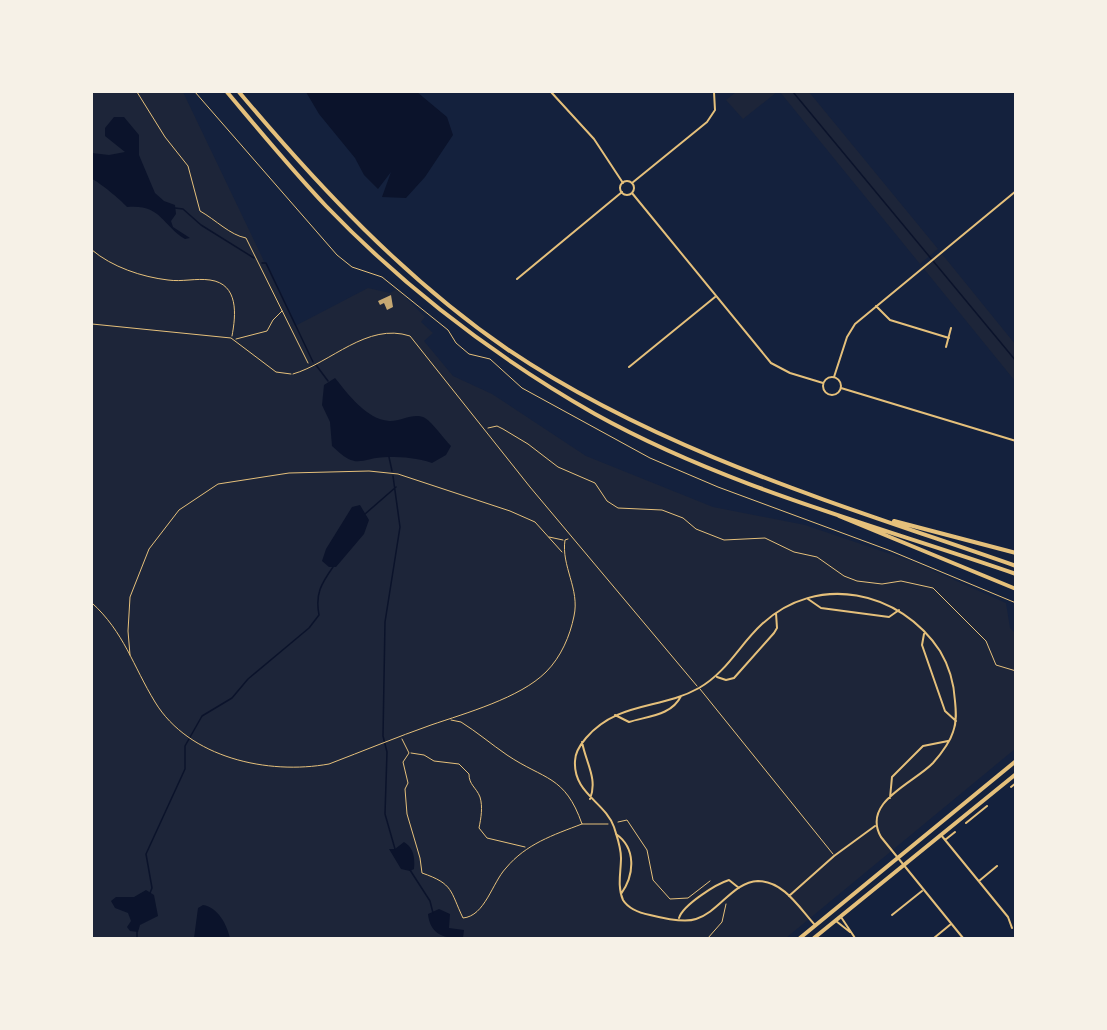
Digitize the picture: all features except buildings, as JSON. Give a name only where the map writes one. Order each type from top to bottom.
[{"type":"highway","points":[[227,92],[327,207],[414,286],[501,356],[597,414],[727,474],[867,526],[1016,589]]},
{"type":"highway","points":[[239,92],[293,157],[383,247],[485,332],[543,372],[610,410],[731,465],[1016,566]]},
{"type":"highway","points":[[727,474],[1016,574]]},
{"type":"highway","points":[[866,514],[1016,553]]},
{"type":"highway","points":[[800,939],[1016,761]]},
{"type":"highway","points":[[814,939],[1016,774]]},
{"type":"street","points":[[517,279],[622,192],[623,183],[594,139],[551,92]]},
{"type":"street","points":[[623,183],[632,183],[712,117],[716,104],[714,92]]},
{"type":"street","points":[[632,183],[632,193],[771,363],[790,373],[823,383]]},
{"type":"street","points":[[834,376],[847,336],[855,324],[1016,191]]},
{"type":"street","points":[[622,192],[632,193]]},
{"type":"street","points":[[629,367],[715,297]]},
{"type":"street","points":[[876,306],[890,320],[949,338]]},
{"type":"street","points":[[946,347],[951,328]]},
{"type":"street","points":[[834,376],[841,382],[841,388],[836,395],[830,395],[823,389],[823,383],[826,378],[834,376]]},
{"type":"street","points":[[841,388],[1016,441]]},
{"type":"street","points":[[815,926],[778,886],[760,881],[739,888],[697,919],[687,921],[679,918],[652,916],[635,910],[624,902],[621,894],[621,858],[613,823],[582,788],[575,768],[577,748],[597,726],[615,715],[681,696],[699,688],[737,655],[761,624],[776,613],[806,598],[837,592],[881,600],[899,609],[925,632],[942,653],[951,673],[956,721],[949,741],[932,763],[878,811],[876,825],[881,837],[963,939]]},
{"type":"street","points":[[806,598],[821,608],[878,615],[889,616],[899,609]]},
{"type":"street","points":[[714,677],[726,680],[734,678],[774,633],[777,627],[776,613]]},
{"type":"street","points":[[925,632],[922,645],[945,711],[956,721]]},
{"type":"street","points":[[615,715],[629,722],[670,711],[677,705],[681,696]]},
{"type":"street","points":[[890,798],[892,777],[924,746],[949,741]]},
{"type":"street","points":[[582,742],[585,759],[595,783],[590,799]]},
{"type":"street","points":[[1009,779],[1016,782],[1011,787]]},
{"type":"street","points":[[976,806],[980,811]]},
{"type":"street","points":[[966,823],[987,806]]},
{"type":"street","points":[[789,896],[834,856],[876,825]]},
{"type":"street","points":[[945,840],[955,832]]},
{"type":"street","points":[[616,834],[628,844],[631,855],[630,879],[621,894]]},
{"type":"street","points":[[941,835],[1008,917],[1012,928]]},
{"type":"street","points":[[979,881],[997,866]]},
{"type":"street","points":[[679,918],[688,905],[722,882],[729,880],[739,888]]},
{"type":"street","points":[[892,915],[923,890]]},
{"type":"street","points":[[841,917],[855,939]]},
{"type":"street","points":[[836,921],[852,934]]},
{"type":"street","points":[[934,939],[951,924]]},
{"type":"lane","points":[[292,374],[371,336],[403,333],[410,336],[834,856]]},
{"type":"path","points":[[137,92],[165,137],[188,166],[200,211],[235,236],[246,237],[310,367]]},
{"type":"path","points":[[92,250],[108,262],[148,277],[170,281],[210,280],[221,284],[230,295],[236,310],[232,339]]},
{"type":"path","points":[[92,324],[232,339],[267,332],[273,320],[282,310]]},
{"type":"path","points":[[232,339],[276,372],[292,374]]},
{"type":"path","points":[[484,429],[497,426],[528,444],[558,468],[595,483],[607,501],[618,508],[662,510],[683,518],[696,529],[724,540],[765,538],[794,552],[805,552],[817,557],[844,576],[857,581],[882,584],[901,582],[933,588],[986,641],[996,665],[1016,670]]},
{"type":"path","points":[[92,603],[124,641],[130,657],[154,702],[172,727],[226,757],[249,763],[307,768],[329,764],[401,738],[533,683],[547,671],[562,651],[571,632],[576,597],[563,554],[535,522],[510,511],[398,474],[369,471],[289,473],[218,484],[179,510],[149,549],[130,597],[128,631],[130,657]]},
{"type":"path","points":[[548,537],[565,540],[573,537]]},
{"type":"path","points":[[563,554],[565,540]]},
{"type":"path","points":[[449,719],[461,722],[513,759],[552,778],[576,807],[582,824]]},
{"type":"path","points":[[401,738],[409,753]]},
{"type":"path","points":[[409,753],[403,762],[408,783],[405,804],[422,873],[441,879],[454,894],[463,918],[471,917],[479,910],[506,867],[527,847],[582,824],[627,820],[647,850],[653,880],[661,892],[670,899],[688,898],[710,881]]},
{"type":"path","points":[[409,753],[424,755],[434,761],[459,764],[469,774],[469,783],[480,796],[482,811],[479,828],[487,838],[527,847]]},
{"type":"path","points":[[708,939],[722,922],[727,903],[724,901]]},
{"type":"shaded area","points":[[92,92],[183,92],[295,326],[368,288],[390,293],[397,289],[425,317],[421,322],[433,333],[424,341],[453,376],[492,394],[586,456],[713,507],[805,525],[914,562],[1006,603],[1010,628],[1015,633],[1015,749],[786,938],[92,938]]},
{"type":"shaded area","points":[[306,92],[417,92],[447,117],[453,135],[425,177],[406,198],[382,197],[391,172],[378,189],[364,175],[355,158],[319,114]]},
{"type":"shaded area","points":[[736,92],[777,92],[743,119],[726,100]]},
{"type":"shaded area","points":[[780,92],[809,92],[938,249],[920,264]]},
{"type":"shaded area","points":[[114,117],[124,117],[139,135],[139,155],[155,193],[164,201],[175,205],[176,214],[171,221],[173,227],[190,238],[185,239],[154,212],[138,207],[127,207],[92,179],[92,153],[109,155],[125,152],[105,136],[105,128]]},
{"type":"shaded area","points":[[942,254],[1015,344],[1015,381],[924,269]]},
{"type":"shaded area","points":[[335,378],[358,405],[373,416],[389,421],[416,416],[425,418],[451,446],[446,455],[432,463],[395,457],[359,461],[348,459],[332,446],[330,422],[322,405],[324,385]]},
{"type":"shaded area","points":[[360,505],[369,520],[364,534],[336,567],[329,567],[322,561],[326,549],[352,507]]},
{"type":"shaded area","points":[[404,842],[412,850],[414,857],[414,869],[410,871],[401,869],[389,849],[395,849]]},
{"type":"shaded area","points":[[146,890],[154,895],[158,916],[140,925],[138,932],[130,931],[127,927],[131,921],[128,913],[115,908],[111,901],[116,897],[134,897]]},
{"type":"shaded area","points":[[203,905],[217,913],[224,922],[230,938],[194,938],[198,908]]},
{"type":"shaded area","points":[[439,909],[450,914],[449,928],[464,930],[463,938],[450,938],[435,931],[428,914]]},
{"type":"waterway","points":[[793,92],[1016,361]]},
{"type":"waterway","points":[[175,208],[183,209],[201,225],[254,258]]},
{"type":"waterway","points":[[262,263],[266,263],[313,362]]},
{"type":"waterway","points":[[316,365],[328,381]]},
{"type":"waterway","points":[[389,457],[392,471]]},
{"type":"waterway","points":[[393,476],[400,527],[385,622],[383,736],[387,752],[385,814],[395,849]]},
{"type":"waterway","points":[[365,514],[396,487]]},
{"type":"waterway","points":[[150,893],[152,888],[146,854],[185,769],[185,746],[202,716],[232,698],[248,679],[309,628],[319,615],[320,590],[333,567]]},
{"type":"waterway","points":[[410,870],[430,901],[433,913]]},
{"type":"waterway","points":[[137,931],[137,938]]}]
